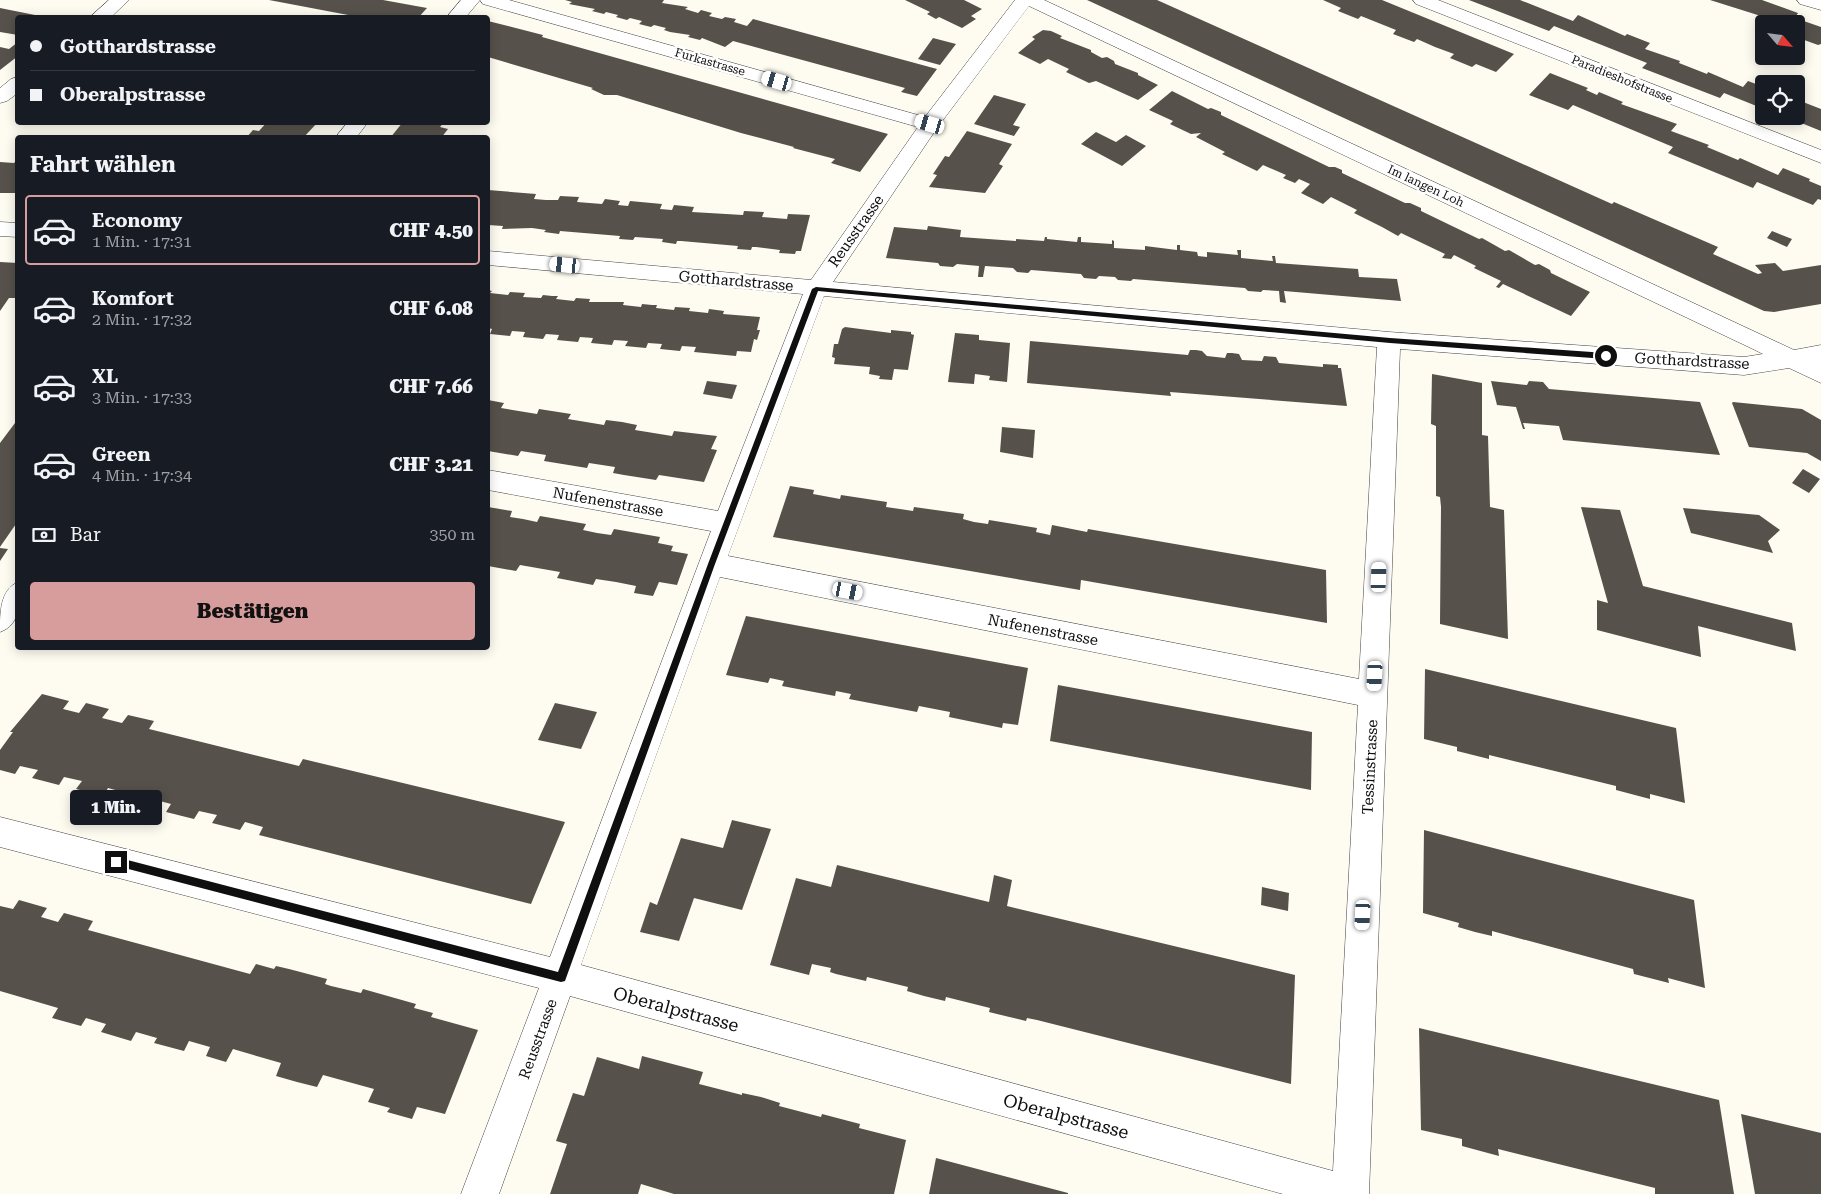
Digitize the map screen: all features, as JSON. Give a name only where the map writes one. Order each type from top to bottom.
[{"type":"street","points":[[102,15],[120,0]]},
{"type":"street","points":[[458,15],[471,0]]},
{"type":"street","name":"Furkastrasse","points":[[489,0],[930,124]]},
{"type":"street","name":"Reusstrasse","points":[[480,1194],[712,564],[816,289],[930,124],[1024,0]]},
{"type":"street","name":"Im langen Loh","points":[[1030,0],[1821,374]]},
{"type":"street","name":"Paradieshofstrasse","points":[[1422,0],[1821,157]]},
{"type":"street","points":[[1806,0],[1821,5]]},
{"type":"street","points":[[0,97],[15,85]]},
{"type":"street","points":[[348,135],[356,125]]},
{"type":"street","points":[[0,229],[15,230]]},
{"type":"street","name":"Gotthardstrasse","points":[[490,258],[1390,340],[1744,366],[1821,354]]},
{"type":"street","name":"Tessinstrasse","points":[[1350,1194],[1390,340]]},
{"type":"street","name":"Nufenenstrasse","points":[[490,480],[728,523]]},
{"type":"street","name":"Nufenenstrasse","points":[[712,564],[1374,695]]},
{"type":"street","points":[[0,620],[15,598]]},
{"type":"street","name":"Oberalpstrasse","points":[[0,832],[561,977],[1350,1194]]},
{"type":"building","points":[[269,0],[383,0],[427,8],[421,15],[348,15]]},
{"type":"building","points":[[565,0],[664,0],[662,3],[688,7],[685,9],[698,13],[701,10],[712,13],[709,16],[722,19],[725,17],[736,19],[734,22],[747,26],[753,19],[937,69],[917,96],[901,92],[905,88],[733,41],[725,47],[702,38],[700,40],[688,37],[690,35],[664,30],[666,28],[639,24],[642,21],[630,18],[627,20],[616,17],[618,15],[592,11],[595,9],[569,4],[572,2]]},
{"type":"building","points":[[905,0],[964,0],[982,9],[971,16],[976,19],[962,28],[939,17],[936,19],[927,14],[930,12]]},
{"type":"building","points":[[1087,0],[1157,0],[1612,204],[1614,202],[1718,247],[1713,254],[1758,274],[1762,273],[1755,265],[1775,263],[1783,271],[1821,265],[1821,304],[1774,312],[1764,311]]},
{"type":"building","points":[[1323,0],[1382,0],[1514,54],[1496,72],[1476,64],[1472,67],[1450,58],[1454,54],[1417,39],[1414,42],[1393,34],[1396,30],[1361,16],[1358,19],[1338,11],[1341,8]]},
{"type":"building","points":[[1469,0],[1520,0],[1573,21],[1578,15],[1625,36],[1627,34],[1650,43],[1645,49],[1680,61],[1679,63],[1707,74],[1708,72],[1743,87],[1748,81],[1755,84],[1755,105],[1724,93],[1720,98],[1642,68],[1647,63],[1554,26],[1549,31]]},
{"type":"building","points":[[1710,0],[1762,0],[1798,13],[1797,15],[1758,15]]},
{"type":"building","points":[[0,8],[35,15],[15,15],[15,34],[0,32]]},
{"type":"building","points":[[1805,21],[1821,27],[1821,44],[1818,45],[1805,40]]},
{"type":"building","points":[[490,22],[888,134],[860,172],[831,163],[835,159],[741,133],[617,95],[604,95],[591,89],[593,88],[490,58]]},
{"type":"building","points":[[1043,30],[1062,36],[1060,38],[1091,50],[1091,52],[1102,58],[1107,57],[1114,61],[1115,64],[1138,73],[1138,75],[1158,85],[1138,100],[1096,81],[1089,83],[1066,72],[1069,69],[1048,59],[1040,64],[1018,53],[1035,39],[1032,37]]},
{"type":"building","points":[[933,38],[956,44],[940,65],[918,59]]},
{"type":"building","points":[[15,44],[15,58],[0,70],[0,47],[9,49]]},
{"type":"building","points":[[1550,73],[1588,88],[1586,90],[1597,95],[1599,92],[1623,102],[1621,104],[1677,124],[1671,131],[1709,145],[1707,147],[1738,160],[1740,158],[1778,175],[1783,168],[1810,179],[1809,181],[1821,186],[1821,200],[1818,199],[1813,205],[1757,182],[1753,188],[1668,153],[1673,147],[1573,105],[1568,110],[1529,95]]},
{"type":"building","points":[[1172,91],[1208,109],[1211,108],[1221,112],[1221,115],[1329,167],[1342,170],[1342,173],[1405,203],[1421,208],[1421,211],[1479,239],[1482,238],[1505,251],[1509,250],[1535,265],[1539,264],[1550,270],[1551,273],[1590,292],[1571,316],[1503,284],[1499,288],[1496,287],[1501,281],[1474,268],[1476,266],[1454,255],[1451,259],[1442,258],[1445,254],[1401,233],[1398,236],[1354,213],[1357,210],[1331,197],[1323,204],[1301,193],[1310,184],[1299,179],[1295,183],[1283,178],[1286,175],[1263,165],[1257,171],[1222,154],[1225,152],[1196,137],[1201,133],[1191,134],[1170,124],[1173,121],[1149,110]]},
{"type":"building","points":[[994,95],[1026,104],[1013,125],[1020,127],[1014,136],[974,124]]},
{"type":"building","points":[[1805,103],[1821,109],[1821,131],[1805,125]]},
{"type":"building","points":[[264,125],[315,125],[306,135],[249,135],[253,130],[259,131]]},
{"type":"building","points":[[401,125],[442,125],[440,127],[448,129],[443,135],[392,135]]},
{"type":"building","points":[[967,131],[1012,144],[999,164],[1003,166],[985,193],[929,187],[937,175],[933,174],[945,156],[949,157]]},
{"type":"building","points":[[1096,132],[1116,142],[1126,135],[1146,146],[1122,166],[1081,144]]},
{"type":"building","points":[[0,162],[14,163],[15,193],[0,193]]},
{"type":"building","points":[[490,190],[536,194],[534,199],[546,200],[558,200],[560,196],[579,197],[577,202],[602,204],[605,199],[620,201],[618,205],[628,206],[630,201],[662,204],[660,209],[672,210],[674,205],[694,207],[692,212],[743,215],[744,211],[764,212],[762,217],[787,219],[788,214],[810,215],[801,251],[796,251],[795,254],[779,253],[780,250],[756,247],[752,247],[751,250],[737,249],[738,246],[681,241],[677,241],[676,244],[662,242],[663,239],[635,237],[633,240],[619,239],[620,236],[560,231],[559,234],[532,228],[502,229],[503,226],[490,225]]},
{"type":"building","points":[[928,226],[961,230],[960,237],[1044,241],[1045,237],[1047,237],[1047,239],[1077,242],[1078,237],[1081,237],[1081,242],[1112,244],[1112,240],[1114,241],[1114,248],[1145,250],[1145,246],[1177,250],[1177,245],[1180,245],[1180,250],[1197,252],[1198,256],[1207,257],[1207,252],[1238,255],[1237,250],[1241,250],[1241,258],[1273,261],[1272,256],[1275,256],[1276,263],[1358,269],[1359,277],[1397,279],[1401,301],[1284,291],[1286,303],[1280,302],[1279,291],[1263,290],[1261,292],[1248,291],[1245,288],[1133,279],[1131,281],[1118,280],[1115,277],[1099,276],[1096,279],[1084,278],[1081,274],[1031,270],[1028,273],[1017,272],[1013,268],[985,266],[983,277],[978,277],[979,266],[957,264],[953,267],[940,266],[938,263],[886,258],[894,227],[927,230]]},
{"type":"building","points":[[1772,231],[1792,239],[1787,247],[1767,238]]},
{"type":"building","points":[[0,262],[15,263],[15,298],[9,298],[0,311]]},
{"type":"building","points":[[510,292],[525,293],[523,297],[541,298],[543,295],[558,296],[556,299],[574,301],[576,298],[590,299],[589,302],[624,302],[623,305],[641,307],[642,304],[657,305],[656,308],[674,310],[675,307],[690,308],[689,311],[708,313],[709,309],[724,311],[723,314],[760,317],[757,330],[760,330],[757,340],[754,339],[751,352],[737,351],[736,356],[694,352],[696,347],[682,346],[680,351],[660,349],[662,344],[648,343],[646,348],[625,346],[628,341],[614,340],[612,345],[591,343],[593,338],[580,337],[578,342],[557,340],[559,335],[546,334],[543,339],[523,337],[525,332],[512,331],[510,336],[490,334],[492,329],[490,328],[490,293],[508,295]]},
{"type":"building","points":[[845,327],[891,333],[891,330],[911,332],[914,335],[908,370],[894,369],[892,380],[879,379],[880,376],[869,374],[870,367],[834,364],[835,358],[832,357],[834,344],[838,344],[842,329]]},
{"type":"building","points":[[955,333],[979,335],[979,340],[1010,343],[1007,382],[989,380],[990,376],[975,374],[974,384],[948,382]]},
{"type":"building","points":[[1030,341],[1188,355],[1190,350],[1196,350],[1202,351],[1207,356],[1225,358],[1227,353],[1239,354],[1242,360],[1262,361],[1264,356],[1276,357],[1279,363],[1323,367],[1323,364],[1338,365],[1338,368],[1341,368],[1347,406],[1170,392],[1171,396],[1027,383]]},
{"type":"building","points":[[1432,374],[1482,383],[1482,435],[1488,436],[1490,507],[1504,510],[1508,639],[1440,624],[1441,507],[1440,497],[1436,496],[1436,426],[1431,424]]},
{"type":"building","points":[[707,381],[737,385],[732,399],[703,394]]},
{"type":"building","points":[[1491,381],[1527,385],[1529,381],[1543,382],[1549,389],[1700,402],[1720,455],[1563,440],[1559,426],[1523,423],[1525,429],[1523,429],[1516,407],[1497,405]]},
{"type":"building","points":[[490,400],[504,403],[501,408],[537,414],[539,409],[571,414],[568,419],[604,425],[606,420],[622,422],[637,425],[635,430],[672,436],[674,431],[717,436],[711,449],[717,450],[704,482],[659,475],[656,480],[613,473],[615,467],[589,463],[587,468],[544,461],[546,455],[521,451],[518,456],[490,451]]},
{"type":"building","points":[[1733,402],[1802,409],[1821,420],[1821,461],[1807,453],[1749,447]]},
{"type":"building","points":[[15,423],[15,525],[0,547],[0,443]]},
{"type":"building","points":[[1002,427],[1035,430],[1033,458],[1000,452]]},
{"type":"building","points":[[1803,469],[1820,479],[1809,493],[1792,483]]},
{"type":"building","points":[[790,486],[814,490],[813,494],[840,499],[841,495],[887,502],[886,507],[913,511],[914,507],[964,514],[963,519],[974,522],[988,524],[989,520],[1037,528],[1036,532],[1050,535],[1052,525],[1087,532],[1088,529],[1326,570],[1327,623],[1081,580],[1080,590],[773,537]]},
{"type":"building","points":[[490,507],[512,511],[510,517],[537,522],[540,516],[586,524],[583,530],[597,533],[611,535],[614,529],[660,537],[658,543],[673,546],[671,551],[688,554],[677,585],[659,582],[653,596],[634,593],[636,586],[616,582],[596,579],[593,585],[557,578],[560,572],[520,565],[516,571],[490,566]]},
{"type":"building","points":[[1581,507],[1620,510],[1643,586],[1792,623],[1796,651],[1698,626],[1701,657],[1597,630],[1597,600],[1608,603]]},
{"type":"building","points":[[1683,508],[1759,515],[1780,530],[1768,541],[1773,553],[1691,533]]},
{"type":"building","points":[[0,548],[8,549],[0,561]]},
{"type":"building","points":[[746,616],[1028,668],[1018,725],[1003,723],[1002,728],[949,717],[950,712],[919,706],[917,712],[849,699],[851,694],[836,691],[835,696],[782,686],[784,681],[770,678],[768,683],[726,675]]},
{"type":"building","points":[[1425,669],[1676,728],[1685,803],[1650,794],[1650,799],[1616,790],[1616,786],[1489,755],[1489,759],[1457,751],[1457,747],[1424,739]]},
{"type":"building","points":[[1058,685],[1312,732],[1311,790],[1050,741]]},
{"type":"building","points":[[42,694],[69,701],[63,709],[79,713],[86,703],[109,709],[102,718],[122,723],[128,715],[154,721],[149,729],[299,766],[303,759],[565,822],[531,904],[259,835],[263,827],[245,822],[240,830],[212,823],[217,815],[199,811],[194,819],[166,812],[171,804],[160,801],[153,800],[148,807],[121,800],[126,793],[108,788],[103,796],[76,789],[82,781],[64,777],[59,785],[32,778],[38,770],[20,766],[15,774],[0,770],[0,750],[13,732],[10,732]]},
{"type":"building","points":[[555,703],[597,712],[581,749],[538,740]]},
{"type":"building","points":[[732,820],[771,829],[742,910],[694,898],[679,941],[640,932],[650,902],[657,905],[681,838],[723,848]]},
{"type":"building","points":[[1424,830],[1694,900],[1705,988],[1668,978],[1669,983],[1634,974],[1633,969],[1492,931],[1492,936],[1475,932],[1458,927],[1459,923],[1423,913]]},
{"type":"building","points":[[837,865],[989,902],[994,875],[1012,880],[1007,906],[1295,975],[1291,1084],[1037,1020],[1027,1018],[1026,1021],[989,1012],[990,1008],[946,997],[945,1001],[924,996],[907,991],[908,987],[867,977],[866,981],[836,974],[830,972],[831,968],[812,964],[809,975],[770,965],[796,878],[831,887]]},
{"type":"building","points":[[1262,887],[1289,893],[1288,911],[1261,905]]},
{"type":"building","points":[[19,900],[47,908],[41,917],[58,922],[64,913],[93,921],[88,930],[250,974],[256,964],[274,969],[276,966],[289,969],[327,979],[325,984],[331,986],[361,993],[363,989],[416,1004],[414,1008],[433,1013],[431,1017],[478,1030],[445,1114],[417,1107],[412,1119],[387,1112],[390,1108],[368,1102],[374,1089],[323,1075],[317,1087],[297,1082],[276,1076],[281,1063],[233,1049],[226,1062],[206,1056],[210,1047],[189,1041],[184,1051],[154,1043],[157,1038],[136,1032],[131,1041],[101,1032],[106,1024],[86,1018],[81,1026],[52,1018],[58,1008],[0,991],[0,906],[13,909]]},
{"type":"building","points":[[1419,1028],[1719,1100],[1734,1194],[1655,1194],[1655,1188],[1498,1149],[1499,1156],[1462,1146],[1462,1139],[1421,1130]]},
{"type":"building","points":[[642,1056],[703,1072],[699,1084],[742,1095],[742,1093],[761,1097],[780,1103],[779,1106],[821,1117],[822,1114],[860,1124],[859,1128],[906,1140],[894,1194],[674,1194],[641,1184],[638,1194],[550,1194],[567,1144],[556,1141],[573,1093],[584,1096],[597,1057],[639,1069]]},
{"type":"building","points":[[1741,1114],[1821,1133],[1821,1194],[1755,1194]]},
{"type":"building","points":[[936,1158],[1068,1193],[1068,1194],[929,1194]]},
{"type":"route","points":[[116,862],[561,977],[712,564],[816,289],[1390,340],[1606,356]]}]
